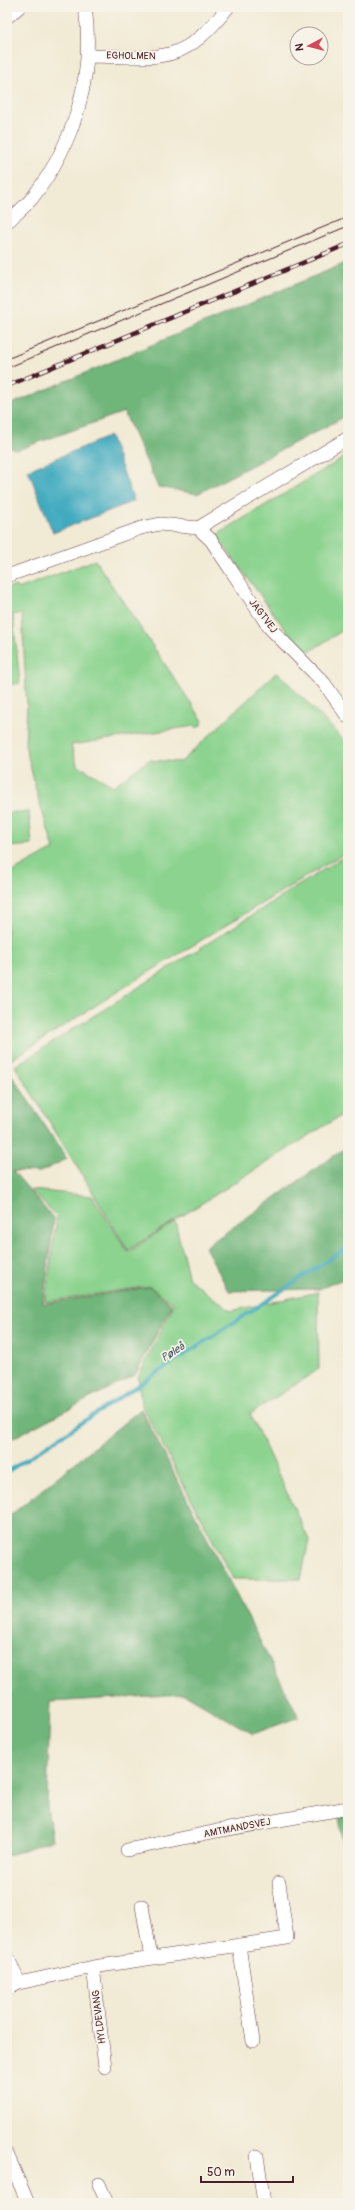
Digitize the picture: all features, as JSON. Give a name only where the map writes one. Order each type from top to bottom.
[{"type":"street","points":[[7,17],[19,7]]},
{"type":"street","points":[[7,222],[33,198],[57,163],[72,130],[83,94],[88,56],[85,7]]},
{"type":"street","name":"EGHOLMEN","points":[[88,56],[163,57],[178,52],[192,46],[213,27],[228,7]]},
{"type":"street","points":[[7,576],[141,528],[160,524],[198,528],[348,438]]},
{"type":"street","name":"JAGTVEJ","points":[[198,528],[211,540],[269,627],[324,683],[348,718]]},
{"type":"street","name":"AMTMANDSVEJ","points":[[127,1850],[217,1831],[348,1808]]},
{"type":"street","points":[[7,1989],[19,1983],[93,1967],[287,1938],[279,1883]]},
{"type":"street","points":[[142,1906],[151,1958]]},
{"type":"street","points":[[239,1945],[253,2041]]},
{"type":"street","points":[[7,1956],[19,1983]]},
{"type":"street","name":"HYLDEVANG","points":[[93,1967],[105,2067]]},
{"type":"street","points":[[7,2154],[28,2203]]},
{"type":"street","points":[[258,2156],[264,2203]]},
{"type":"street","points":[[99,2184],[107,2203]]},
{"type":"green space","points":[[348,262],[348,415],[197,494],[158,487],[124,412],[17,450],[7,446],[7,406]]},
{"type":"green space","points":[[348,455],[348,627],[304,655],[216,535]]},
{"type":"green space","points":[[95,560],[203,721],[200,726],[196,728],[194,726],[71,745],[77,765],[113,786],[149,760],[181,762],[277,672],[348,744],[348,851],[131,983],[7,1062],[7,875],[54,849],[37,794],[25,744],[27,707],[22,614],[7,615],[7,588],[16,586],[18,589]]},
{"type":"green space","points":[[13,616],[20,683],[7,685],[7,617]]},
{"type":"green space","points":[[29,811],[32,845],[7,847],[7,813]]},
{"type":"green space","points":[[348,854],[348,1111],[128,1250],[15,1066]]},
{"type":"green space","points":[[7,1068],[67,1159],[40,1172],[13,1171],[54,1219],[43,1304],[150,1287],[172,1305],[135,1375],[7,1441]]},
{"type":"green space","points":[[348,1146],[348,1277],[319,1289],[229,1291],[205,1247]]},
{"type":"green space","points":[[31,1190],[92,1196],[128,1252],[175,1221],[189,1279],[231,1311],[318,1292],[319,1369],[250,1414],[309,1540],[301,1579],[233,1579],[141,1404],[138,1377],[174,1304],[149,1286],[45,1302],[57,1217]]},
{"type":"green space","points":[[141,1409],[299,1717],[253,1734],[185,1694],[50,1702],[47,1806],[52,1840],[7,1856],[7,1518]]},
{"type":"green space","points":[[348,1814],[348,1879],[339,1816]]},
{"type":"water","points":[[110,436],[134,501],[53,533],[28,470]]},
{"type":"waterway","name":"Pøleå","points":[[7,1472],[348,1247]]},
{"type":"tram line","points":[[7,359],[348,217]]},
{"type":"tram line","points":[[7,368],[348,226]]},
{"type":"railway","points":[[7,386],[348,244]]}]
